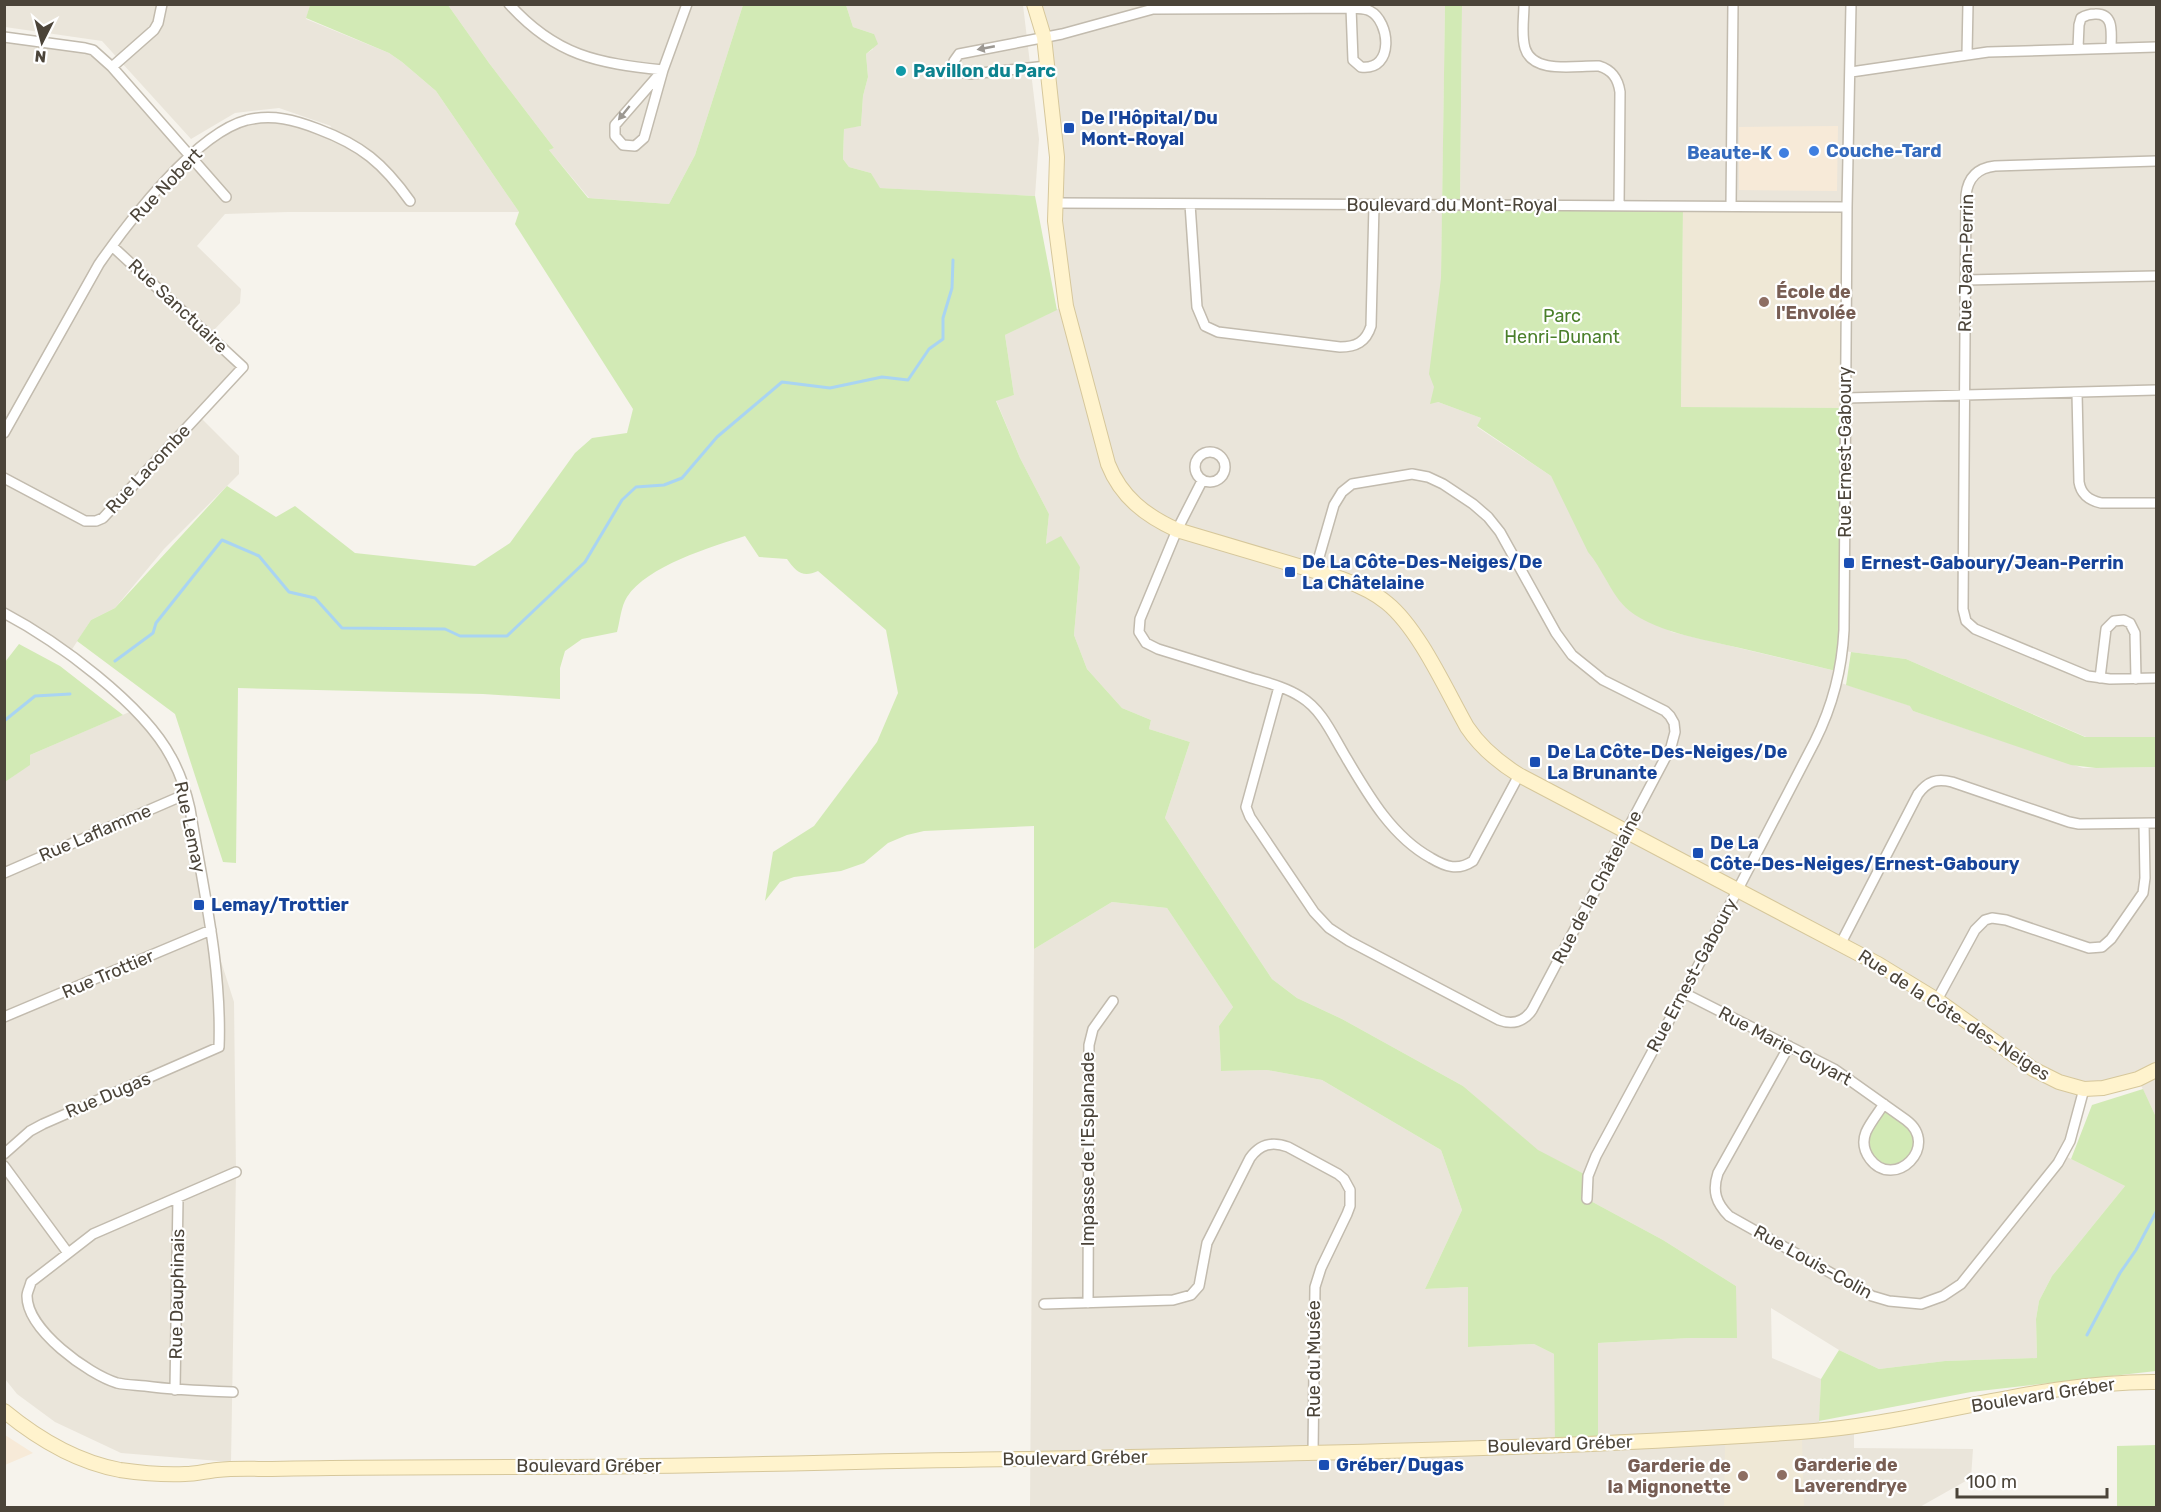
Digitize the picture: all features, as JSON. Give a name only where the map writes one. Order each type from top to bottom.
[{"type":"street","points":[[112,67],[154,30],[162,4]]},
{"type":"street","points":[[509,4],[540,34],[579,56],[663,70]]},
{"type":"street","points":[[663,70],[615,124],[615,136],[623,145],[635,146],[644,138],[663,70],[687,4]]},
{"type":"street","name":"Rue de la Côte-des-Neiges","points":[[1034,4],[1044,37],[1057,156],[1055,222],[1066,306],[1108,464],[1119,486],[1135,505],[1154,519],[1177,530],[1342,579],[1368,590],[1395,610],[1417,638],[1475,739],[1493,758],[1519,775],[1878,964],[1937,1000],[2033,1069],[2059,1082],[2084,1089],[2116,1086],[2157,1070]]},
{"type":"street","points":[[1524,4],[1524,45],[1533,60],[1546,66],[1599,66],[1605,68],[1616,78],[1620,92],[1619,206]]},
{"type":"street","points":[[1731,206],[1733,4]]},
{"type":"street","name":"Rue Ernest-Gaboury","points":[[1587,1199],[1588,1176],[1596,1156],[1684,993],[1822,726],[1838,682],[1844,630],[1851,4]]},
{"type":"street","points":[[1967,54],[1968,4]]},
{"type":"street","points":[[1047,66],[971,74],[960,72],[954,61],[959,54],[1044,37],[1153,9],[1351,8],[1371,11],[1382,22],[1385,52],[1383,59],[1374,66],[1362,67],[1353,60],[1351,8]]},
{"type":"street","points":[[2078,48],[2081,18],[2090,14],[2105,15],[2110,21],[2110,48]]},
{"type":"street","points":[[4,36],[93,50],[112,67],[226,197]]},
{"type":"street","points":[[1851,72],[1967,54],[2078,48],[2157,47]]},
{"type":"street","name":"Rue Nobert","points":[[4,433],[99,264],[135,216],[190,156],[213,137],[236,124],[261,118],[291,120],[344,139],[369,155],[410,201]]},
{"type":"street","name":"Rue Jean-Perrin","points":[[2157,161],[1995,166],[1979,170],[1969,180],[1966,195],[1963,609],[1966,621],[1975,629],[2075,672],[2100,678],[2157,678]]},
{"type":"street","name":"Boulevard du Mont-Royal","points":[[1057,203],[1847,207]]},
{"type":"street","points":[[1190,204],[1197,307],[1204,326],[1218,332],[1340,346],[1355,345],[1361,342],[1366,338],[1371,326],[1374,205]]},
{"type":"street","name":"Rue Sanctuaire","points":[[112,246],[243,367]]},
{"type":"street","points":[[1966,280],[2157,276]]},
{"type":"street","name":"Rue Lacombe","points":[[4,478],[85,521],[96,521],[103,518],[243,367]]},
{"type":"street","points":[[1846,398],[2157,390]]},
{"type":"street","points":[[2077,393],[2079,482],[2083,494],[2094,502],[2101,503],[2157,503]]},
{"type":"street","name":"Rue de la Châtelaine","points":[[1280,687],[1246,801],[1247,812],[1314,912],[1329,928],[1349,941],[1499,1020],[1518,1022],[1532,1010],[1671,747],[1675,732],[1674,723],[1665,711],[1604,680],[1572,655],[1556,633],[1500,532],[1481,510],[1443,484],[1420,475],[1406,474],[1352,484],[1336,498],[1315,571]]},
{"type":"street","points":[[1202,481],[1177,530],[1140,619],[1138,626],[1142,638],[1152,647],[1280,687],[1300,697],[1323,719],[1358,776],[1400,836],[1415,849],[1446,866],[1459,868],[1473,861],[1519,775]]},
{"type":"street","name":"Rue Lemay","points":[[4,613],[32,628],[81,663],[150,726],[171,756],[186,794],[211,930],[220,1010],[219,1047]]},
{"type":"street","points":[[2100,678],[2106,628],[2120,619],[2130,623],[2134,633],[2136,679]]},
{"type":"street","points":[[1841,944],[1918,794],[1930,782],[1945,780],[1952,782],[2069,822],[2157,823]]},
{"type":"street","name":"Rue Laflamme","points":[[4,873],[186,794]]},
{"type":"street","points":[[1937,1000],[1975,930],[1985,920],[1992,918],[2006,920],[2089,948],[2102,947],[2111,939],[2143,893],[2144,824]]},
{"type":"street","name":"Rue Trottier","points":[[4,1017],[211,930]]},
{"type":"street","name":"Rue Marie-Guyart","points":[[1684,993],[1834,1069],[1884,1104],[1910,1123],[1918,1139],[1916,1154],[1912,1161],[1895,1170],[1872,1163],[1867,1156],[1864,1144],[1867,1130],[1884,1104]]},
{"type":"street","name":"Impasse de l'Esplanade","points":[[1088,1303],[1089,1045],[1093,1029],[1113,1001]]},
{"type":"street","name":"Rue Louis-Colin","points":[[1789,1046],[1718,1173],[1714,1187],[1717,1201],[1729,1216],[1872,1296],[1901,1303],[1921,1304],[1943,1296],[1961,1284],[2058,1163],[2070,1141],[2084,1089]]},
{"type":"street","name":"Rue Dugas","points":[[4,1154],[30,1131],[43,1124],[219,1047]]},
{"type":"street","name":"Rue du Musée","points":[[1044,1304],[1173,1300],[1191,1295],[1199,1286],[1207,1243],[1250,1158],[1254,1152],[1265,1145],[1281,1144],[1338,1174],[1348,1185],[1350,1206],[1321,1268],[1315,1287],[1313,1453]]},
{"type":"street","points":[[4,1166],[68,1253]]},
{"type":"street","points":[[233,1392],[175,1390],[117,1383],[88,1368],[61,1349],[43,1331],[29,1308],[27,1295],[31,1282],[102,1230],[236,1172]]},
{"type":"street","name":"Rue Dauphinais","points":[[175,1390],[178,1198]]},
{"type":"street","name":"Boulevard Gréber","points":[[4,1411],[30,1432],[70,1454],[91,1462],[118,1469],[160,1474],[190,1474],[216,1470],[316,1468],[643,1466],[1313,1453],[1598,1443],[1807,1432],[1897,1421],[2024,1395],[2091,1385],[2157,1382]]},
{"type":"shaded area","points":[[5,5],[310,5],[306,19],[389,53],[436,91],[519,212],[225,214],[197,246],[241,289],[240,303],[210,334],[245,366],[199,416],[239,456],[239,474],[164,549],[115,608],[91,620],[69,654],[5,613],[5,37],[93,50],[190,155],[213,137],[261,118],[328,133],[331,126],[279,108],[235,113],[191,139],[102,41],[5,27]]},
{"type":"shaded area","points":[[448,5],[743,5],[695,155],[669,204],[589,198],[549,150],[554,148]]},
{"type":"shaded area","points":[[846,5],[1023,5],[1039,139],[1035,196],[879,188],[871,173],[849,167],[843,159],[844,128],[861,126],[863,96],[868,77],[866,54],[873,49],[874,34],[853,27]]},
{"type":"shaded area","points":[[1034,5],[1445,5],[1438,402],[1481,418],[1477,427],[1551,476],[1608,583],[1624,606],[1672,632],[1840,672],[1838,682],[1911,706],[1913,711],[2083,768],[2156,767],[2156,1117],[2138,1079],[2084,1089],[2063,1155],[2125,1186],[2052,1276],[2039,1301],[2036,1319],[2037,1358],[1945,1361],[1879,1369],[1839,1350],[1771,1308],[1772,1358],[1821,1379],[1819,1431],[1854,1427],[1854,1448],[1973,1449],[1971,1478],[1918,1508],[1030,1507],[1034,949],[1112,902],[1167,908],[1233,1007],[1219,1026],[1221,1071],[1267,1070],[1322,1080],[1441,1150],[1462,1210],[1425,1289],[1468,1287],[1468,1347],[1534,1344],[1554,1354],[1598,1443],[1598,1343],[1736,1338],[1736,1286],[1663,1240],[1587,1199],[1588,1176],[1538,1151],[1463,1086],[1342,1019],[1297,998],[1272,979],[1165,818],[1190,742],[1149,729],[1151,720],[1122,708],[1087,669],[1074,635],[1080,567],[1046,545],[1049,514],[1020,458],[996,400],[1014,395],[1005,335],[1066,305],[1057,203]]},
{"type":"shaded area","points":[[1462,5],[2156,5],[2156,737],[2086,737],[1906,659],[1843,651],[1847,207],[1460,205]]},
{"type":"shaded area","points":[[1838,126],[1837,191],[1739,190],[1739,127]]},
{"type":"shaded area","name":"École de l'Envolée","points":[[1683,206],[1847,207],[1846,408],[1681,407]]},
{"type":"shaded area","points":[[134,710],[179,775],[211,930],[234,1002],[236,1172],[231,1462],[121,1453],[55,1422],[17,1394],[5,1379],[5,782],[29,765],[30,755]]},
{"type":"shaded area","points":[[5,1435],[33,1453],[5,1465]]},
{"type":"shaded area","points":[[1802,1440],[1804,1507],[1724,1507],[1725,1445]]},
{"type":"green space","points":[[310,5],[448,5],[554,148],[549,150],[588,198],[669,204],[695,155],[743,5],[846,5],[853,27],[874,34],[878,44],[866,54],[868,77],[863,96],[861,126],[844,129],[843,159],[849,167],[871,173],[880,188],[1035,196],[1057,310],[1005,335],[1014,395],[996,401],[1020,458],[1049,514],[1046,544],[1061,536],[1080,567],[1074,635],[1087,669],[1122,708],[1151,720],[1149,729],[1190,742],[1165,818],[1272,979],[1297,998],[1342,1019],[1463,1086],[1538,1150],[1588,1176],[1587,1199],[1663,1240],[1736,1286],[1737,1338],[1598,1343],[1598,1443],[1555,1445],[1554,1354],[1534,1344],[1468,1347],[1468,1287],[1425,1289],[1462,1210],[1441,1150],[1322,1080],[1267,1070],[1221,1071],[1219,1026],[1233,1007],[1167,908],[1112,902],[1034,949],[1034,826],[924,831],[907,835],[888,843],[864,863],[841,871],[794,877],[780,882],[765,901],[773,852],[814,826],[877,742],[898,693],[886,630],[818,571],[804,574],[787,559],[759,557],[745,536],[681,559],[649,576],[636,586],[625,601],[617,632],[582,639],[565,651],[560,668],[560,699],[483,694],[238,688],[236,863],[223,862],[175,714],[77,641],[91,620],[115,608],[227,486],[276,517],[295,506],[355,553],[475,566],[510,543],[575,453],[592,438],[627,433],[633,409],[515,224],[519,212],[436,91],[389,53],[306,18]]},
{"type":"green space","name":"Parc Henri-Dunant","points":[[1445,5],[1462,5],[1460,205],[1683,206],[1681,407],[1846,408],[1840,672],[1695,638],[1663,628],[1635,615],[1619,600],[1588,552],[1551,476],[1477,426],[1481,418],[1438,402],[1430,404],[1434,387],[1429,374],[1441,278]]},
{"type":"green space","points":[[19,644],[60,666],[123,715],[30,755],[30,765],[5,782],[5,662]]},
{"type":"green space","points":[[1851,652],[1906,659],[2085,737],[2156,737],[2156,767],[2096,768],[2071,765],[1913,711],[1910,706],[1846,685]]},
{"type":"green space","points":[[2143,1089],[2156,1117],[2156,1371],[1971,1392],[1819,1421],[1821,1379],[1839,1350],[1879,1369],[1945,1361],[2037,1358],[2036,1319],[2039,1301],[2052,1276],[2125,1186],[2071,1159],[2092,1105]]},
{"type":"green space","points":[[1884,1104],[1916,1131],[1912,1161],[1886,1169],[1865,1151],[1864,1144]]},
{"type":"green space","points":[[2156,1445],[2156,1507],[2117,1507],[2117,1446]]},
{"type":"waterway","points":[[115,661],[153,633],[156,623],[222,540],[259,556],[289,592],[315,598],[342,628],[445,629],[460,636],[507,636],[585,562],[622,500],[636,487],[664,485],[682,478],[717,437],[782,382],[830,388],[882,377],[908,380],[929,349],[943,339],[943,318],[952,288],[953,260]]},
{"type":"waterway","points":[[4,721],[35,696],[70,694]]},
{"type":"waterway","points":[[2087,1335],[2156,1212]]},
{"type":"place","name":"Pavillon du Parc","points":[[901,71]]},
{"type":"place","name":"De l'Hôpital/Du Mont-Royal","points":[[1069,128]]},
{"type":"place","name":"Couche-Tard","points":[[1814,151]]},
{"type":"place","name":"Beaute-K","points":[[1784,153]]},
{"type":"place","name":"École de l'Envolée","points":[[1764,302]]},
{"type":"place","name":"Ernest-Gaboury/Jean-Perrin","points":[[1849,563]]},
{"type":"place","name":"De La Côte-Des-Neiges/De La Châtelaine","points":[[1290,572]]},
{"type":"place","name":"De La Côte-Des-Neiges/De La Brunante","points":[[1535,762]]},
{"type":"place","name":"De La Côte-Des-Neiges/Ernest-Gaboury","points":[[1698,853]]},
{"type":"place","name":"Lemay/Trottier","points":[[199,905]]},
{"type":"place","name":"Gréber/Dugas","points":[[1324,1465]]},
{"type":"place","name":"Garderie de Laverendrye","points":[[1782,1475]]},
{"type":"place","name":"Garderie de la Mignonette","points":[[1743,1476]]}]
